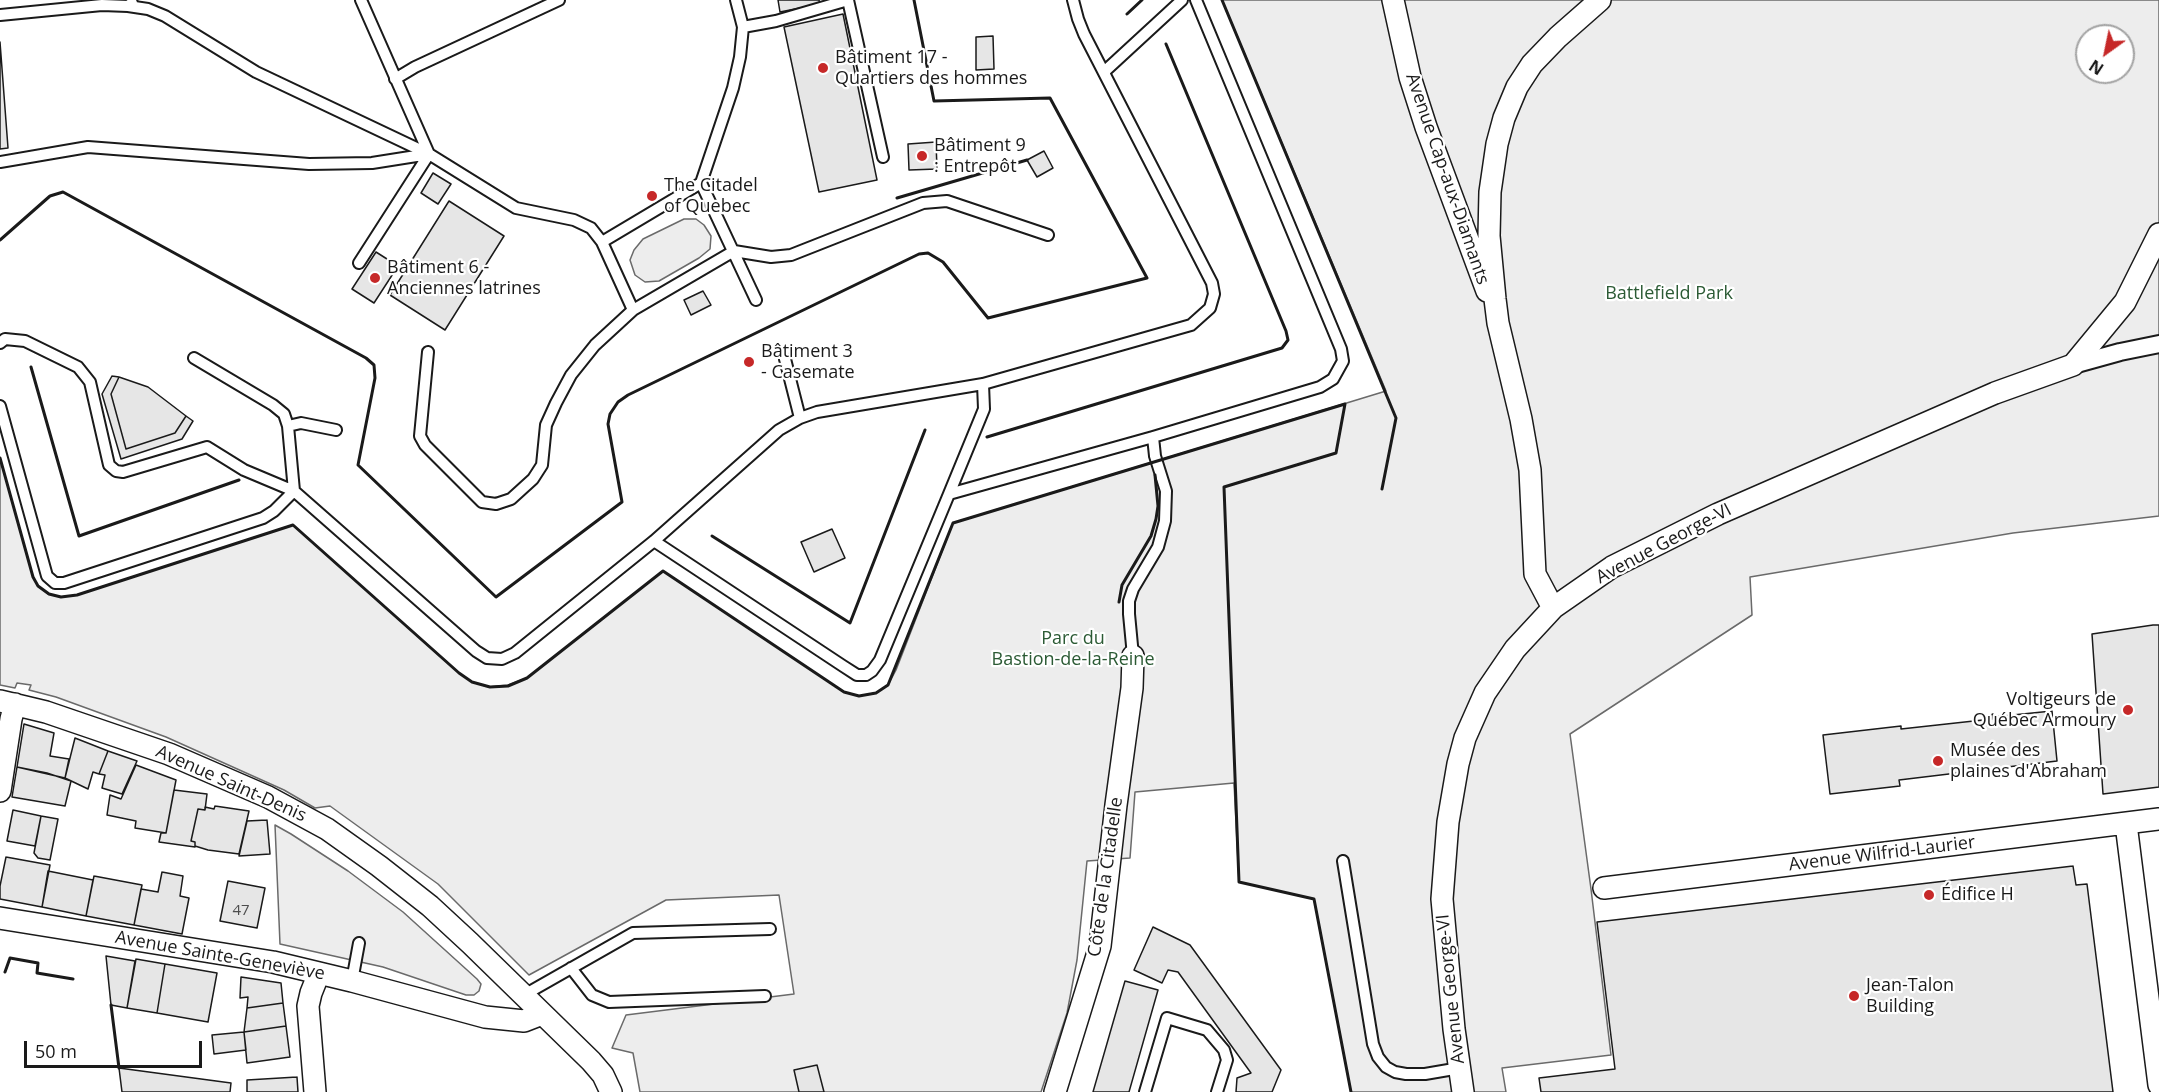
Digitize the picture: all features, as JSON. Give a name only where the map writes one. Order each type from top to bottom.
[{"type":"street","name":"Avenue Cap-aux-Diamants","points":[[1393,0],[1410,77],[1426,127],[1498,322],[1521,419],[1530,470],[1535,574],[1553,608]]},
{"type":"street","name":"Avenue Cap-aux-Diamants","points":[[1498,322],[1490,236],[1490,192],[1497,144],[1504,118],[1517,87],[1532,64],[1558,37],[1600,0]]},
{"type":"street","points":[[2073,365],[2125,302],[2159,234]]},
{"type":"street","name":"Avenue George-VI","points":[[1463,1092],[1454,1029],[1442,899],[1448,822],[1458,764],[1465,738],[1485,693],[1515,649],[1553,608],[1612,567],[1718,514],[1995,393],[2073,365],[2159,344]]},
{"type":"street","name":"Côte de la Citadelle","points":[[1055,1092],[1100,946],[1132,688],[1133,656]]},
{"type":"street","points":[[0,791],[11,719],[8,703]]},
{"type":"street","name":"Avenue Saint-Denis","points":[[8,703],[92,727],[169,754],[268,797],[327,829],[430,906],[591,1061],[603,1075],[611,1092]]},
{"type":"street","name":"Avenue Wilfrid-Laurier","points":[[1604,888],[2159,819]]},
{"type":"street","points":[[2126,824],[2159,1084]]},
{"type":"street","name":"Avenue Sainte-Geneviève","points":[[0,918],[273,962],[485,1017],[524,1021],[542,1014]]},
{"type":"street","points":[[315,1092],[308,1006],[310,993],[319,973]]},
{"type":"lane","points":[[361,0],[429,154]]},
{"type":"lane","points":[[395,79],[415,67],[559,0]]},
{"type":"lane","points":[[602,242],[701,183],[733,88],[743,40],[743,27],[736,0]]},
{"type":"lane","points":[[743,27],[776,21],[848,0],[883,157]]},
{"type":"lane","points":[[0,343],[5,339],[25,340],[78,367],[90,382],[109,465],[116,471],[123,472],[207,447],[244,470],[294,491],[476,651],[488,658],[502,659],[515,653],[654,541],[779,430],[800,418],[817,412],[983,384],[1191,324],[1210,308],[1214,294],[1212,283],[1078,19],[1073,0]]},
{"type":"lane","points":[[1105,71],[1182,0]]},
{"type":"lane","points":[[949,494],[1320,387],[1333,379],[1343,361],[1341,349],[1196,0]]},
{"type":"lane","points":[[0,15],[132,3],[165,16],[256,72],[429,154],[516,208],[574,220],[591,228],[602,242],[633,310]]},
{"type":"lane","points":[[0,162],[88,147],[309,164],[372,164],[429,154]]},
{"type":"lane","points":[[359,263],[429,154]]},
{"type":"lane","points":[[701,183],[756,300]]},
{"type":"lane","points":[[428,352],[420,436],[425,445],[482,502],[496,504],[511,499],[533,479],[542,465],[546,425],[571,375],[595,345],[633,310],[734,251],[771,257],[791,255],[923,203],[947,201],[1048,235]]},
{"type":"lane","points":[[194,358],[273,405],[284,414],[288,426],[294,491]]},
{"type":"lane","points":[[785,359],[800,418]]},
{"type":"lane","points":[[654,541],[857,675],[866,675],[880,660],[984,409],[983,384]]},
{"type":"lane","points":[[0,406],[47,576],[56,583],[64,583],[262,518],[274,511],[294,491]]},
{"type":"lane","points":[[288,426],[301,423],[336,430]]},
{"type":"lane","points":[[1133,656],[1128,614],[1129,601],[1133,589],[1158,547],[1165,521],[1166,491],[1155,456],[1153,437]]},
{"type":"lane","points":[[1343,861],[1373,1044],[1378,1057],[1386,1067],[1406,1074],[1425,1074],[1460,1068]]},
{"type":"lane","points":[[525,995],[633,933],[770,929]]},
{"type":"lane","points":[[352,981],[359,943]]},
{"type":"lane","points":[[572,968],[592,995],[609,1002],[765,996]]},
{"type":"lane","points":[[1145,1092],[1167,1018],[1207,1030],[1224,1050],[1227,1060],[1217,1092]]},
{"type":"green space","name":"Battlefield Park","points":[[1222,0],[2159,0],[2159,516],[2013,533],[1750,577],[1752,615],[1570,734],[1611,1055],[1502,1068],[1506,1092],[1351,1092],[1314,899],[1239,882],[1234,783],[1135,792],[1130,858],[1087,861],[1077,960],[1067,1013],[1041,1092],[640,1092],[633,1053],[612,1048],[626,1015],[794,994],[779,895],[666,900],[529,975],[438,884],[330,806],[315,808],[284,790],[166,737],[56,697],[29,690],[31,685],[17,683],[15,688],[0,685],[0,458],[33,577],[38,586],[48,594],[61,597],[77,595],[293,525],[459,673],[472,682],[489,687],[508,685],[527,678],[663,571],[844,692],[859,696],[876,693],[888,685],[896,670],[953,523],[1386,391]]},
{"type":"green space","points":[[684,219],[696,219],[704,225],[711,236],[710,249],[659,281],[645,282],[635,275],[630,260],[634,250],[643,239]]},
{"type":"green space","points":[[275,825],[348,871],[403,912],[477,979],[481,984],[479,991],[474,995],[466,995],[383,967],[280,944]]},
{"type":"building","points":[[778,0],[819,0],[820,4],[780,12]]},
{"type":"building","name":"Bâtiment 17 - Quartiers des hommes","points":[[843,14],[877,180],[819,192],[784,27]]},
{"type":"building","points":[[993,36],[994,69],[976,70],[976,37]]},
{"type":"building","points":[[0,42],[8,148],[0,149]]},
{"type":"building","name":"Bâtiment 9 : Entrepôt","points":[[936,142],[937,169],[909,170],[908,144]]},
{"type":"building","points":[[1044,151],[1053,168],[1037,177],[1027,160]]},
{"type":"building","points":[[433,173],[451,184],[438,204],[421,193]]},
{"type":"building","points":[[449,201],[504,236],[445,330],[390,295]]},
{"type":"building","name":"Bâtiment 6 - Anciennes latrines","points":[[376,252],[398,266],[374,303],[352,289]]},
{"type":"building","points":[[703,291],[711,305],[691,315],[684,300]]},
{"type":"building","points":[[112,376],[119,377],[111,394],[126,449],[175,433],[186,416],[193,421],[182,439],[121,459],[102,394]]},
{"type":"building","points":[[119,377],[148,387],[186,416],[175,433],[126,449],[111,394]]},
{"type":"building","points":[[832,529],[845,558],[814,572],[801,542]]},
{"type":"building","name":"Voltigeurs de Québec Armoury","points":[[2159,625],[2159,787],[2103,794],[2092,634]]},
{"type":"building","points":[[2052,711],[2057,761],[1899,780],[1900,786],[1830,794],[1823,735],[1992,719],[1993,714],[1993,717]]},
{"type":"building","points":[[24,724],[54,733],[50,756],[69,759],[65,778],[17,767]]},
{"type":"building","points":[[75,738],[108,751],[99,774],[93,772],[88,789],[65,778]]},
{"type":"building","points":[[108,751],[137,761],[122,794],[102,788],[105,775],[99,774]]},
{"type":"building","points":[[136,765],[176,780],[166,833],[135,828],[136,821],[107,815],[110,795],[121,799]]},
{"type":"building","points":[[17,767],[71,781],[65,806],[12,797]]},
{"type":"building","points":[[174,790],[207,794],[205,810],[198,809],[191,841],[195,842],[195,847],[159,842],[161,833],[166,833]]},
{"type":"building","points":[[215,806],[249,811],[239,854],[208,850],[195,846],[195,842],[191,841],[198,809],[205,810],[205,807],[214,809]]},
{"type":"building","points":[[13,810],[41,816],[35,846],[7,841]]},
{"type":"building","points":[[41,816],[58,819],[50,860],[38,858],[34,853]]},
{"type":"building","points":[[267,820],[270,854],[239,856],[247,821]]},
{"type":"building","points":[[6,857],[50,865],[42,907],[0,899],[0,886]]},
{"type":"building","name":"Jean-Talon Building","points":[[2073,866],[2076,885],[2087,884],[2113,1092],[1541,1092],[1539,1078],[1615,1069],[1597,922]]},
{"type":"building","points":[[48,871],[93,880],[86,916],[42,907]]},
{"type":"building","points":[[162,872],[183,876],[180,896],[189,898],[182,934],[134,925],[141,889],[158,892]]},
{"type":"building","points":[[94,876],[142,885],[134,925],[86,916]]},
{"type":"building","points":[[228,881],[265,888],[257,928],[220,921]]},
{"type":"building","points":[[1153,927],[1190,945],[1281,1070],[1272,1092],[1236,1092],[1237,1078],[1251,1073],[1178,972],[1168,970],[1162,983],[1134,970]]},
{"type":"building","points":[[106,956],[135,961],[127,1008],[111,1005]]},
{"type":"building","points":[[136,959],[165,964],[157,1013],[127,1008]]},
{"type":"building","points":[[165,964],[217,973],[208,1022],[157,1013]]},
{"type":"building","points":[[241,977],[281,983],[283,1003],[247,1008],[248,997],[240,998]]},
{"type":"building","points":[[1125,981],[1158,990],[1129,1092],[1093,1092]]},
{"type":"building","points":[[283,1003],[286,1026],[244,1032],[247,1008]]},
{"type":"building","points":[[286,1026],[290,1057],[247,1063],[244,1032]]},
{"type":"building","points":[[244,1032],[246,1050],[214,1054],[212,1035]]},
{"type":"building","points":[[817,1065],[824,1092],[799,1092],[794,1070]]},
{"type":"building","points":[[119,1068],[231,1083],[230,1092],[122,1092]]},
{"type":"building","points":[[297,1077],[298,1092],[247,1092],[247,1080]]},
{"type":"wall","points":[[0,240],[50,196],[63,192],[366,358],[374,365],[375,378],[358,465],[496,597],[622,502],[608,424],[610,414],[618,402],[628,395],[919,254],[928,253],[943,262],[988,318],[1147,278],[1050,98],[934,101],[914,0]]},
{"type":"wall","points":[[1127,14],[1142,0]]},
{"type":"wall","points":[[1222,0],[1396,418],[1382,489]]},
{"type":"wall","points":[[987,437],[1282,348],[1288,340],[1166,44]]},
{"type":"wall","points":[[897,198],[1027,160]]},
{"type":"wall","points":[[31,367],[79,536],[239,480]]},
{"type":"wall","points":[[0,458],[33,577],[38,586],[49,594],[61,597],[77,595],[293,525],[459,673],[472,682],[490,687],[508,686],[527,678],[663,571],[844,692],[859,696],[876,693],[888,685],[953,523],[1345,404],[1336,453],[1224,487],[1239,882],[1314,899],[1351,1092]]},
{"type":"wall","points":[[712,536],[850,623],[925,430]]},
{"type":"wall","points":[[1119,602],[1122,585],[1151,536],[1156,519],[1158,506],[1155,475]]},
{"type":"wall","points":[[5,972],[10,958],[38,963],[37,973],[73,979]]},
{"type":"wall","points":[[111,1005],[119,1068]]},
{"type":"place","name":"Bâtiment 17 - Quartiers des hommes","points":[[823,68]]},
{"type":"place","name":"Bâtiment 9 : Entrepôt","points":[[922,156]]},
{"type":"place","name":"The Citadel of Quebec","points":[[652,196]]},
{"type":"place","name":"Bâtiment 6 - Anciennes latrines","points":[[375,278]]},
{"type":"place","name":"Bâtiment 3 - Casemate","points":[[749,362]]},
{"type":"place","name":"Voltigeurs de Québec Armoury","points":[[2128,710]]},
{"type":"place","name":"Musée des plaines d'Abraham","points":[[1938,761]]},
{"type":"place","name":"Édifice H","points":[[1929,895]]},
{"type":"place","name":"Jean-Talon Building","points":[[1854,996]]},
{"type":"park label","name":"Parc du Bastion-de-la-Reine","points":[[1073,649]]}]
